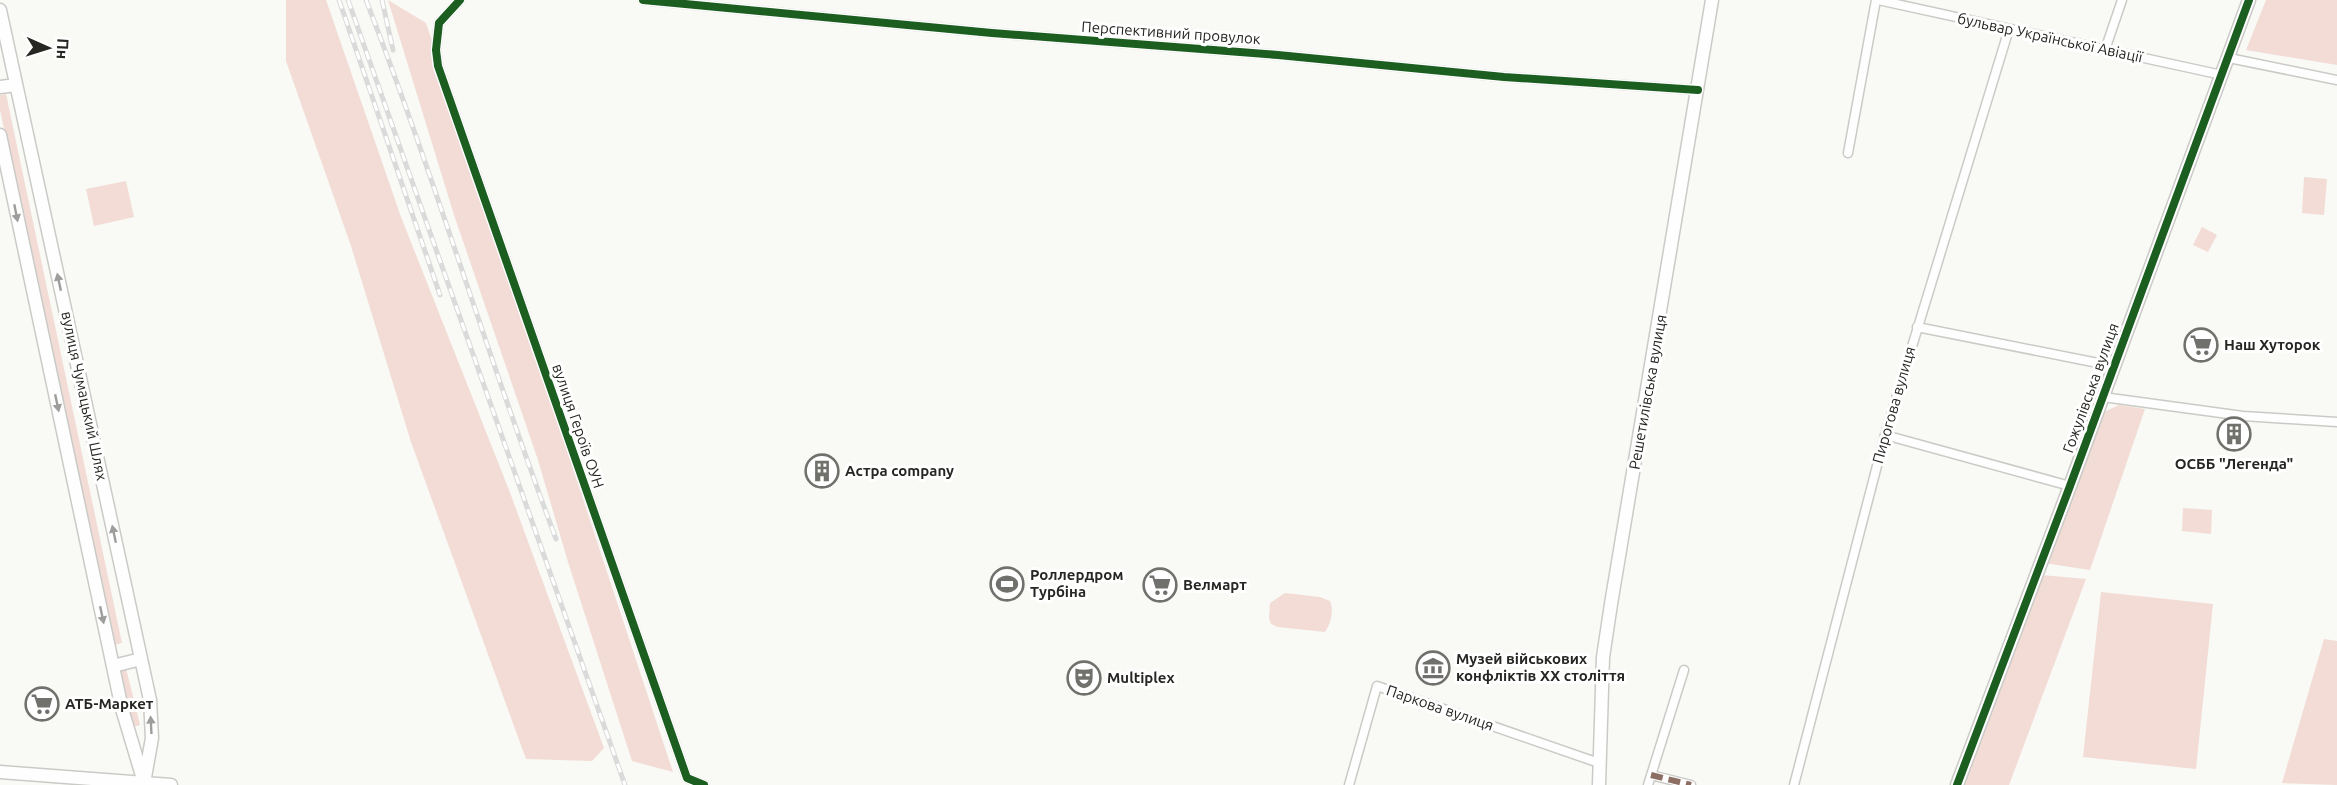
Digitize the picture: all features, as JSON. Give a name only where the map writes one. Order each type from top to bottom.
[{"type":"main road","name":"Решетилівська вулиця","points":[[1599,785],[1604,657],[1611,604],[1712,0]]},
{"type":"main road","name":"Гожулівська вулиця","points":[[1957,785],[2250,0]]},
{"type":"main road","name":"вулиця Чумацький Шлях","points":[[0,10],[150,700],[152,738],[144,784]]},
{"type":"main road","points":[[0,87],[16,85]]},
{"type":"main road","name":"вулиця Чумацький Шлях","points":[[0,135],[122,709],[144,784]]},
{"type":"main road","points":[[113,666],[141,659]]},
{"type":"main road","points":[[0,772],[171,785]]},
{"type":"street","name":"вулиця Героїв ОУН","points":[[460,0],[439,23],[436,50],[438,66],[687,778],[691,784],[704,785]]},
{"type":"street","name":"Перспективний провулок","points":[[643,0],[1504,77],[1698,90]]},
{"type":"street","points":[[1848,153],[1881,0]]},
{"type":"street","name":"бульвар Української Авіації","points":[[1881,0],[2222,75]]},
{"type":"street","points":[[2105,50],[2122,0]]},
{"type":"street","name":"Пирогова вулиця","points":[[1794,785],[1885,435],[2009,29]]},
{"type":"street","points":[[2229,58],[2337,80]]},
{"type":"street","points":[[1917,327],[2113,366]]},
{"type":"street","points":[[2103,397],[2243,416],[2337,422]]},
{"type":"street","points":[[1885,435],[2070,486]]},
{"type":"street","points":[[1648,785],[1684,670]]},
{"type":"street","name":"Паркова вулиця","points":[[1350,784],[1377,686],[1599,763]]},
{"type":"street","points":[[1652,775],[1691,785]]},
{"type":"street","points":[[1350,784],[1360,785]]},
{"type":"shaded area","points":[[286,0],[326,0],[401,217],[509,490],[604,748],[592,761],[526,759],[411,442],[351,246],[286,61]]},
{"type":"shaded area","points":[[388,0],[426,23],[673,772],[632,761],[538,460],[454,215]]},
{"type":"shaded area","points":[[2266,0],[2337,0],[2337,65],[2246,50]]},
{"type":"shaded area","points":[[6,94],[122,643],[114,645],[0,110],[0,95]]},
{"type":"shaded area","points":[[2304,177],[2327,179],[2324,215],[2302,213]]},
{"type":"shaded area","points":[[126,181],[134,217],[94,226],[86,189]]},
{"type":"shaded area","points":[[2202,227],[2217,235],[2208,252],[2193,245]]},
{"type":"shaded area","points":[[2119,405],[2145,409],[2090,570],[2044,563],[2102,413]]},
{"type":"shaded area","points":[[2183,508],[2212,510],[2211,534],[2182,531]]},
{"type":"shaded area","points":[[2041,575],[2086,579],[2009,785],[1962,785]]},
{"type":"shaded area","points":[[2101,592],[2213,604],[2196,769],[2083,757]]},
{"type":"shaded area","points":[[1285,593],[1320,597],[1330,601],[1331,617],[1325,632],[1278,627],[1271,624],[1270,603]]},
{"type":"shaded area","points":[[2324,639],[2337,641],[2337,785],[2282,783]]},
{"type":"shaded area","points":[[126,668],[140,725],[133,727],[119,669]]},
{"type":"railway","points":[[339,0],[440,295]]},
{"type":"railway","points":[[348,0],[625,785]]},
{"type":"railway","points":[[366,0],[556,539]]},
{"type":"railway","points":[[382,0],[393,50]]},
{"type":"marked path","points":[[1651,775],[1691,785]]},
{"type":"cycle path","points":[[460,0],[439,23],[436,50],[438,66],[687,778],[704,785]]},
{"type":"cycle path","points":[[643,0],[1504,77],[1698,90]]},
{"type":"cycle path","points":[[1957,785],[2249,0]]},
{"type":"place","name":"Наш Хуторок","points":[[2201,345]]},
{"type":"place","name":"ОСББ \"Легенда\"","points":[[2234,434]]},
{"type":"place","name":"Астра company","points":[[822,471]]},
{"type":"place","name":"Роллердром Турбіна","points":[[1007,584]]},
{"type":"place","name":"Велмарт","points":[[1160,585]]},
{"type":"place","name":"Музей військових конфліктів ХХ століття","points":[[1433,668]]},
{"type":"place","name":"Multiplex","points":[[1084,678]]},
{"type":"place","name":"АТБ-Маркет","points":[[42,704]]}]
